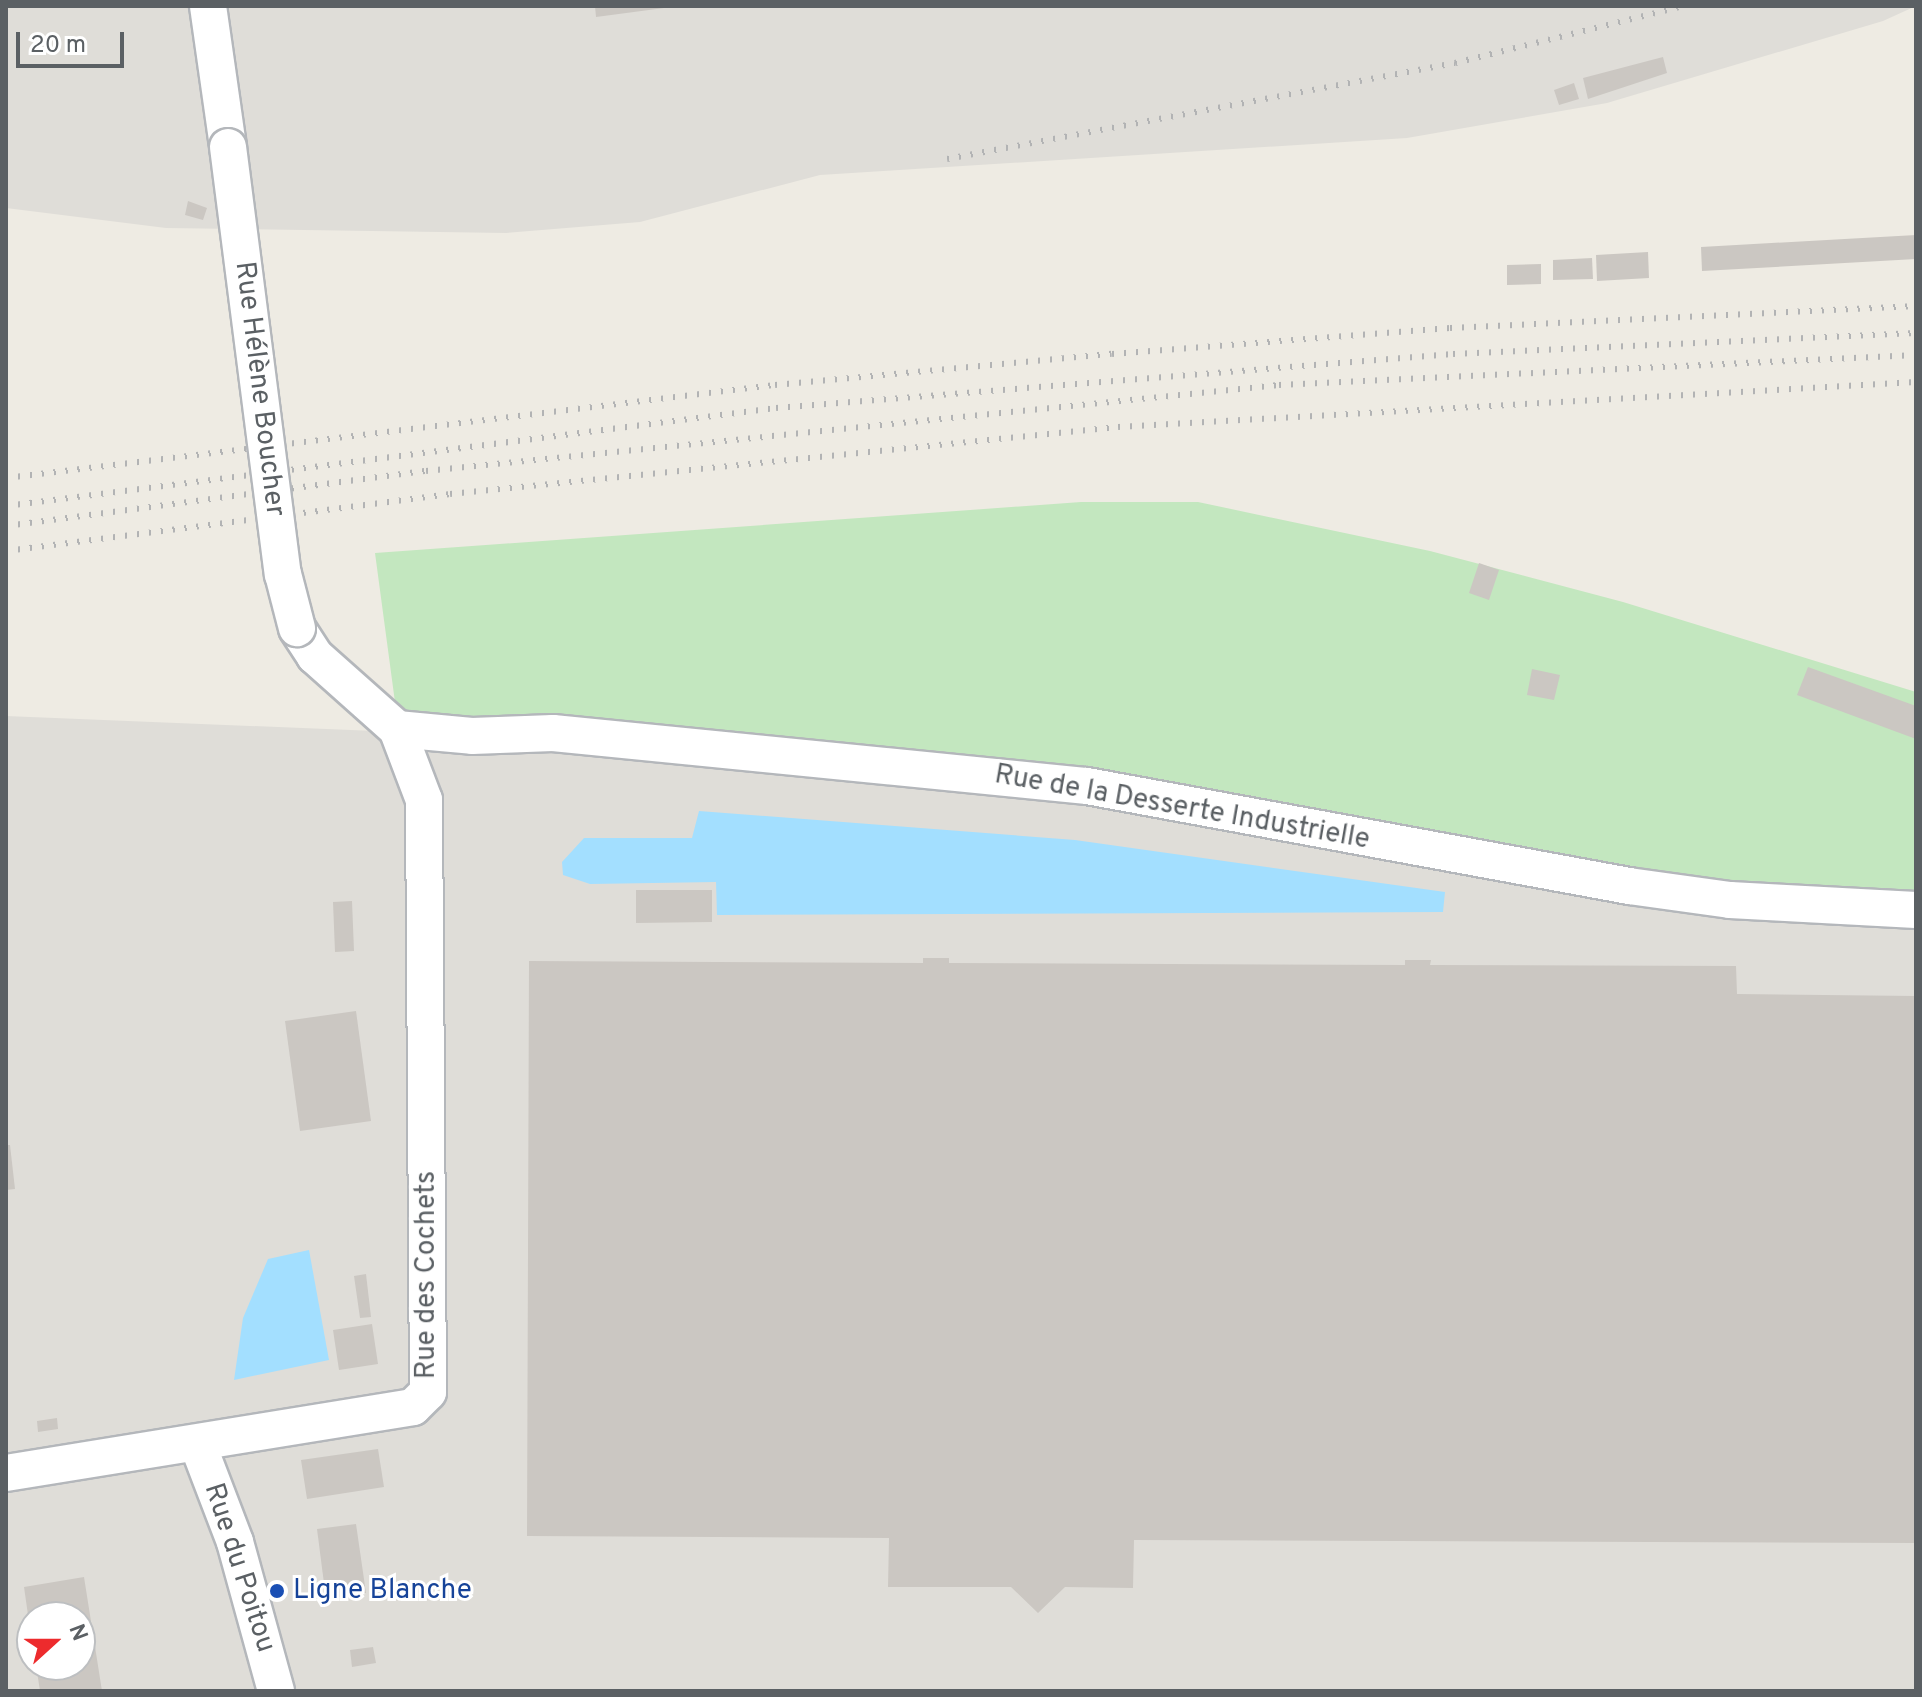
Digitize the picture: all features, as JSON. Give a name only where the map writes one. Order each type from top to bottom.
[{"type":"street","name":"Rue Hélène Boucher","points":[[208,6],[283,574],[297,628],[315,656],[397,729]]},
{"type":"street","name":"Rue de la Desserte Industrielle","points":[[397,729],[472,736],[553,733],[1072,784],[1629,886],[1730,900],[1916,910]]},
{"type":"street","name":"Rue des Cochets","points":[[6,1473],[198,1445],[228,1436],[413,1407],[428,1392],[424,800],[397,729]]},
{"type":"street","name":"Rue du Poitou","points":[[198,1445],[235,1542],[276,1691]]},
{"type":"shaded area","points":[[6,6],[1916,6],[1883,21],[1607,103],[1407,138],[820,175],[640,222],[506,233],[166,228],[6,208]]},
{"type":"shaded area","points":[[6,716],[399,732],[844,761],[1916,912],[1916,1691],[6,1691]]},
{"type":"green space","points":[[1081,502],[1198,502],[1430,551],[1623,602],[1916,692],[1916,912],[1086,788],[399,732],[375,553]]},
{"type":"water","points":[[699,811],[1075,840],[1445,892],[1443,912],[717,915],[716,882],[590,884],[563,875],[562,862],[584,838],[692,838]]},
{"type":"water","points":[[309,1250],[329,1360],[234,1380],[243,1318],[268,1259]]},
{"type":"building","points":[[595,6],[663,6],[664,8],[596,17]]},
{"type":"building","points":[[1663,57],[1667,73],[1588,99],[1583,78]]},
{"type":"building","points":[[1574,83],[1579,99],[1559,105],[1554,90]]},
{"type":"building","points":[[188,201],[207,208],[203,220],[185,215]]},
{"type":"building","points":[[1916,235],[1916,259],[1702,271],[1701,247]]},
{"type":"building","points":[[1648,252],[1649,278],[1597,281],[1596,255]]},
{"type":"building","points":[[1592,258],[1593,279],[1553,280],[1553,260]]},
{"type":"building","points":[[1541,264],[1541,284],[1507,285],[1507,265]]},
{"type":"building","points":[[1479,563],[1499,570],[1489,600],[1469,593]]},
{"type":"building","points":[[1808,667],[1916,706],[1916,739],[1797,695]]},
{"type":"building","points":[[1532,669],[1560,675],[1554,700],[1527,695]]},
{"type":"building","points":[[636,890],[712,890],[712,922],[636,923]]},
{"type":"building","points":[[352,901],[354,951],[335,952],[333,902]]},
{"type":"building","points":[[923,958],[949,958],[949,963],[1405,965],[1405,960],[1431,960],[1430,965],[1736,966],[1737,994],[1916,996],[1916,1543],[1134,1540],[1133,1588],[1065,1587],[1038,1613],[1011,1587],[888,1587],[889,1538],[527,1536],[529,961],[923,963]]},
{"type":"building","points":[[356,1011],[371,1121],[300,1131],[285,1021]]},
{"type":"building","points":[[6,1145],[10,1145],[15,1189],[6,1190]]},
{"type":"building","points":[[366,1274],[371,1317],[360,1318],[354,1276]]},
{"type":"building","points":[[372,1324],[378,1364],[339,1370],[333,1330]]},
{"type":"building","points":[[57,1418],[58,1429],[38,1432],[37,1421]]},
{"type":"building","points":[[378,1449],[384,1487],[307,1499],[301,1460]]},
{"type":"building","points":[[356,1524],[366,1593],[326,1599],[317,1529]]},
{"type":"building","points":[[84,1577],[88,1601],[26,1601],[24,1587]]},
{"type":"building","points":[[373,1647],[376,1663],[352,1667],[350,1650]]},
{"type":"building","points":[[96,1653],[102,1691],[40,1691],[38,1681],[96,1681]]},
{"type":"railway","points":[[947,159],[1455,63],[1683,6]]},
{"type":"railway","points":[[6,478],[775,385],[1112,354],[1450,328],[1916,306]]},
{"type":"railway","points":[[6,506],[776,408],[1453,354],[1916,333]]},
{"type":"railway","points":[[6,526],[426,471],[1279,385],[1916,355]]},
{"type":"railway","points":[[6,551],[450,494],[1118,427],[1916,382]]},
{"type":"place","name":"Ligne Blanche","points":[[277,1591]]}]
